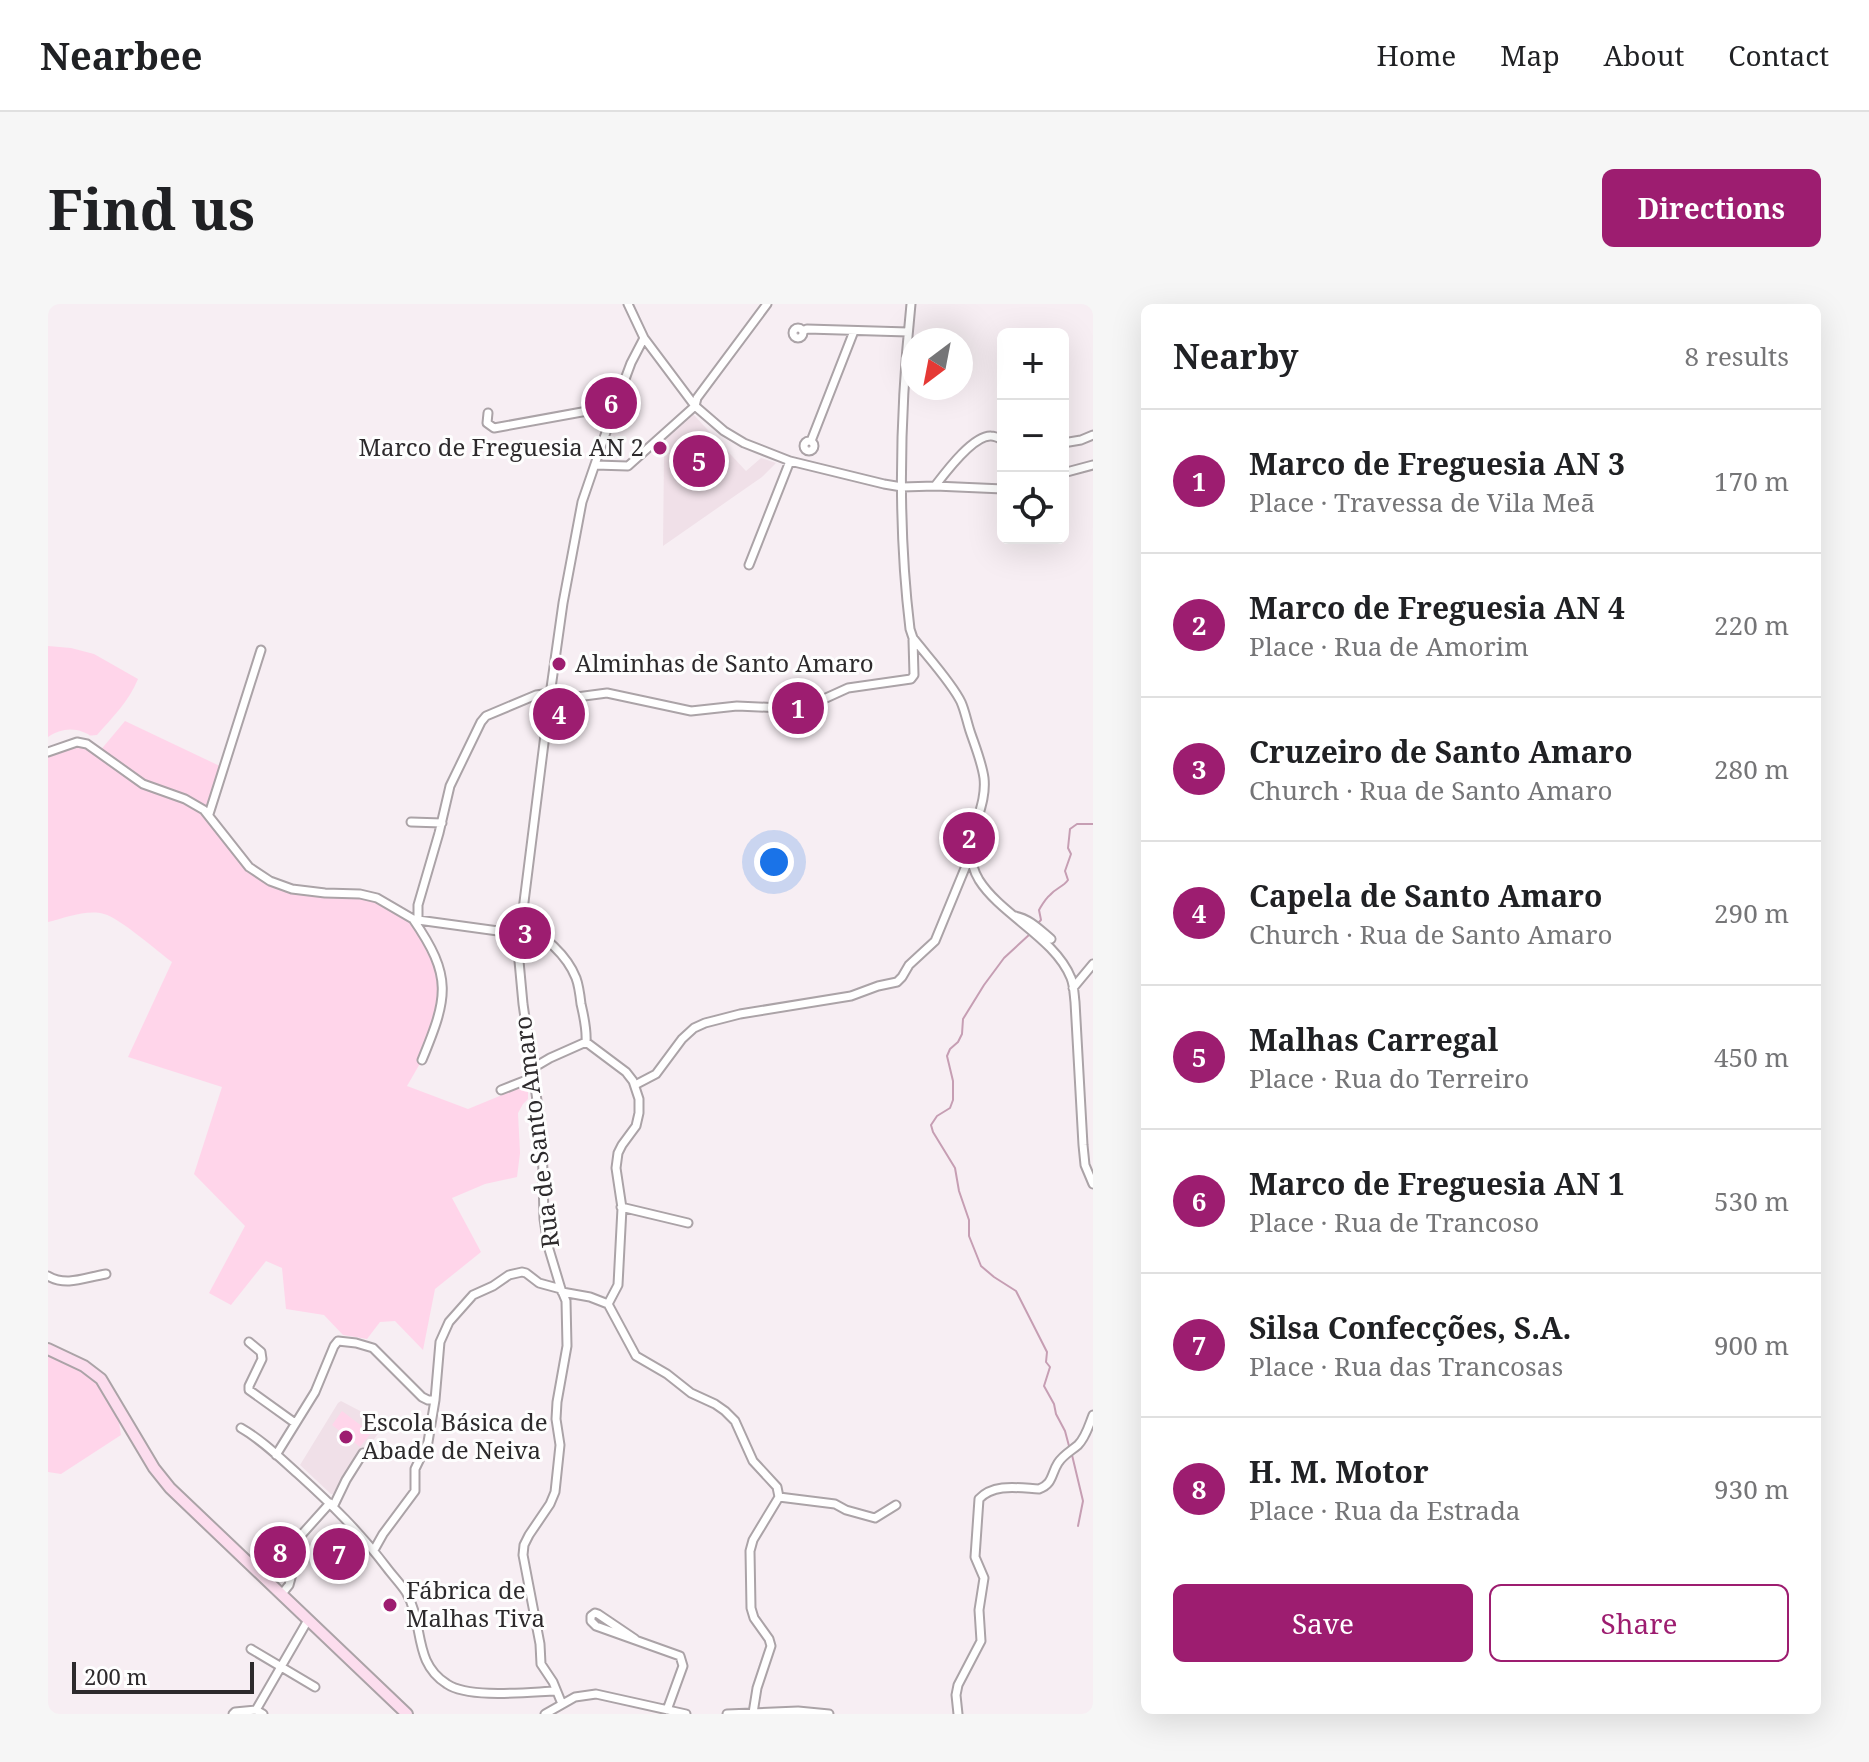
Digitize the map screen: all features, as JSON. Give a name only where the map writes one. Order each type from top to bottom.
[{"type":"main road","points":[[48,1349],[84,1366],[101,1379],[154,1468],[170,1488],[407,1714]]},
{"type":"street","points":[[628,304],[644,338],[695,406],[716,425],[744,443],[790,461],[902,487],[997,489]]},
{"type":"street","points":[[595,465],[628,466],[695,406],[697,398],[767,304]]},
{"type":"street","points":[[908,328],[911,304]]},
{"type":"street","points":[[803,331],[901,332]]},
{"type":"street","points":[[811,441],[854,331]]},
{"type":"street","name":"Rua de Santo Amaro","points":[[566,1702],[541,1664],[523,1555],[529,1535],[555,1492],[560,1445],[557,1402],[567,1346],[566,1301],[548,1246],[544,1219],[542,1135],[523,1004],[520,938],[550,695],[582,502],[631,363],[644,338]]},
{"type":"street","points":[[422,1060],[441,1009],[443,987],[439,966],[416,919],[418,905],[450,786],[486,716],[536,695],[569,698],[607,693],[691,711],[737,706],[782,708],[826,698],[848,688],[911,679],[914,675],[913,638],[907,605],[901,464],[904,400]]},
{"type":"street","points":[[488,413],[487,423],[494,428],[615,406]]},
{"type":"street","points":[[1069,442],[1093,435]]},
{"type":"street","points":[[935,486],[962,452],[986,436],[997,438]]},
{"type":"street","points":[[749,565],[790,461]]},
{"type":"street","points":[[1067,472],[1093,465]]},
{"type":"street","points":[[635,1085],[656,1074],[694,1028],[754,1012],[851,996],[897,982],[909,965],[935,941],[970,856],[984,792],[984,777],[961,701],[913,638]]},
{"type":"street","points":[[209,814],[261,650]]},
{"type":"street","points":[[48,752],[77,742],[87,744],[143,784],[185,799],[209,814],[249,867],[270,881],[292,889],[360,894],[377,898],[416,919],[520,938],[533,936],[546,941]]},
{"type":"street","points":[[411,822],[442,823]]},
{"type":"street","points":[[970,856],[980,881],[1064,964],[1072,980],[1085,1165],[1093,1184]]},
{"type":"street","points":[[1013,915],[1023,917],[1051,939]]},
{"type":"street","points":[[522,924],[561,954],[576,979],[587,1029],[586,1042]]},
{"type":"street","points":[[1073,988],[1093,964]]},
{"type":"street","points":[[586,1042],[626,1072],[635,1085],[639,1099],[636,1126],[618,1153],[616,1168],[621,1207],[618,1285],[608,1304]]},
{"type":"street","points":[[533,1068],[586,1042]]},
{"type":"street","points":[[501,1090],[534,1077]]},
{"type":"street","points":[[621,1207],[688,1223]]},
{"type":"street","points":[[374,1550],[415,1491],[415,1469],[428,1442],[440,1342],[449,1322],[473,1295],[509,1275],[522,1272],[539,1283],[608,1304],[636,1356],[691,1393],[715,1404],[735,1421],[753,1461],[777,1487],[779,1497],[753,1540],[750,1551],[751,1608],[771,1646],[757,1688],[756,1713]]},
{"type":"street","points":[[48,1276],[76,1281],[106,1274]]},
{"type":"street","points":[[276,1455],[315,1392],[338,1341],[373,1348],[422,1397],[435,1400]]},
{"type":"street","points":[[249,1342],[261,1352],[262,1359],[249,1390],[295,1423]]},
{"type":"street","points":[[958,1714],[958,1685],[981,1641],[979,1610],[984,1578],[975,1557],[979,1499],[996,1488],[1045,1487],[1059,1461],[1084,1437],[1093,1415]]},
{"type":"street","points":[[241,1428],[332,1505],[374,1550],[410,1600],[423,1656],[443,1682],[463,1690],[488,1694],[556,1691]]},
{"type":"street","points":[[281,1595],[289,1585],[292,1574],[295,1542],[332,1505],[363,1453]]},
{"type":"street","points":[[779,1497],[835,1504],[875,1518],[896,1505]]},
{"type":"street","points":[[635,1639],[598,1614],[591,1616],[596,1626],[680,1656],[683,1666],[667,1710]]},
{"type":"street","points":[[233,1714],[259,1712],[308,1620]]},
{"type":"street","points":[[251,1649],[315,1687]]},
{"type":"street","points":[[545,1714],[566,1702],[596,1694],[686,1714]]},
{"type":"street","points":[[566,1702],[568,1714]]},
{"type":"street","points":[[727,1714],[798,1711],[829,1714]]},
{"type":"shaded area","points":[[688,412],[746,471],[761,458],[776,463],[762,477],[663,546],[664,457],[652,445]]},
{"type":"shaded area","points":[[48,646],[94,654],[138,679],[125,702],[97,735],[69,730],[48,737]]},
{"type":"shaded area","points":[[125,721],[224,768],[209,815],[249,867],[292,889],[377,898],[413,919],[431,946],[443,987],[422,1060],[407,1086],[468,1109],[524,1086],[528,1088],[528,1099],[518,1113],[520,1153],[517,1177],[485,1184],[452,1198],[481,1252],[435,1289],[423,1350],[395,1321],[380,1322],[367,1339],[343,1335],[324,1315],[286,1309],[282,1268],[266,1261],[231,1305],[209,1293],[245,1226],[194,1174],[222,1087],[128,1057],[172,962],[129,928],[104,914],[83,913],[48,922],[48,752],[77,742],[99,752]]},
{"type":"shaded area","points":[[48,1354],[86,1368],[116,1404],[121,1435],[61,1474],[48,1472]]},
{"type":"shaded area","name":"Escola Básica de Abade de Neiva","points":[[341,1401],[385,1424],[331,1494],[300,1465]]},
{"type":"shaded area","points":[[342,1411],[371,1433],[360,1447],[332,1425]]},
{"type":"waterway","points":[[1038,923],[1041,920],[1039,910],[1044,902],[1068,880],[1065,871],[1071,854],[1068,848],[1070,829],[1077,824],[1093,824]]},
{"type":"waterway","points":[[1030,934],[1004,958],[963,1019],[962,1034],[947,1056],[953,1081],[953,1100],[950,1108],[937,1116],[931,1125],[955,1168],[969,1220],[969,1236],[981,1266],[1016,1291],[1047,1352],[1046,1362],[1050,1367],[1044,1386],[1069,1446]]},
{"type":"waterway","points":[[1072,1455],[1083,1501],[1078,1526]]},
{"type":"place","name":"Marco de Freguesia AN 1","points":[[611,403]]},
{"type":"place","name":"Marco de Freguesia AN 2","points":[[660,448]]},
{"type":"place","name":"Malhas Carregal","points":[[699,461]]},
{"type":"place","name":"Alminhas de Santo Amaro","points":[[559,664]]},
{"type":"place","name":"Marco de Freguesia AN 3","points":[[798,708]]},
{"type":"place","name":"Capela de Santo Amaro","points":[[559,714]]},
{"type":"place","name":"Marco de Freguesia AN 4","points":[[969,838]]},
{"type":"place","name":"Cruzeiro de Santo Amaro","points":[[525,933]]},
{"type":"place","name":"Escola Básica de Abade de Neiva","points":[[346,1437]]},
{"type":"place","name":"H. M. Motor","points":[[280,1552]]},
{"type":"place","name":"Silsa Confecções, S.A.","points":[[339,1554]]},
{"type":"place","name":"Fábrica de Malhas Tiva","points":[[390,1605]]}]
